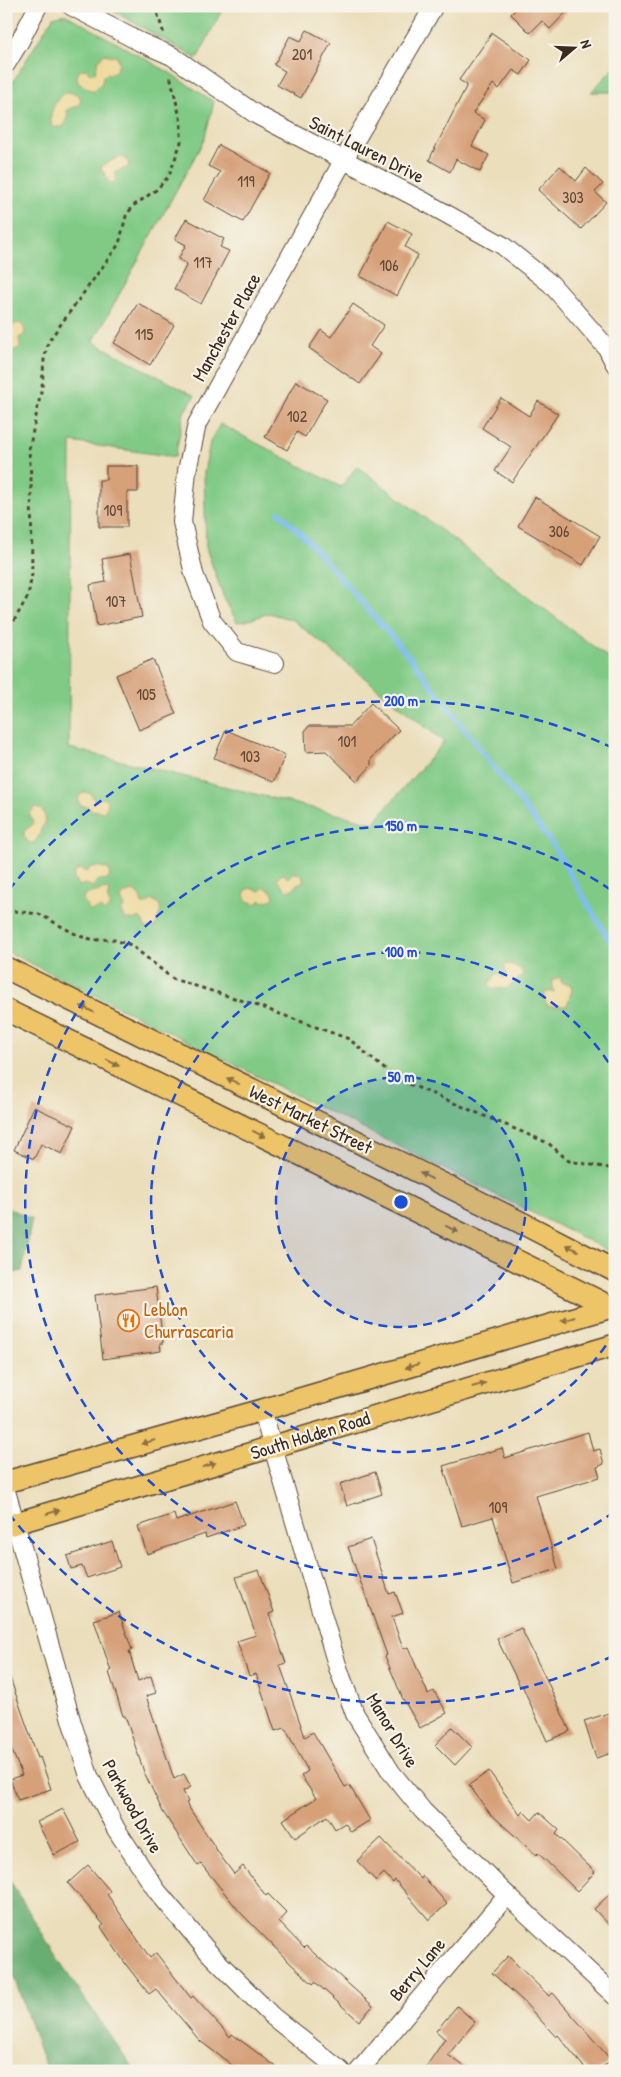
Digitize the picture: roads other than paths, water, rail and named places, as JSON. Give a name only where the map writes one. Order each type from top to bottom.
[{"type":"main road","name":"West Market Street","points":[[6,968],[518,1220],[615,1271]]},
{"type":"main road","name":"West Market Street","points":[[6,1010],[613,1307]]},
{"type":"main road","name":"South Holden Road","points":[[6,1482],[262,1410],[613,1307]]},
{"type":"main road","name":"South Holden Road","points":[[11,1524],[615,1345]]},
{"type":"street","points":[[6,64],[20,42],[38,6]]},
{"type":"street","name":"Saint Lauren Drive","points":[[71,6],[167,54],[257,116],[425,202],[502,245],[551,284],[607,348],[615,364]]},
{"type":"street","name":"Manchester Place","points":[[275,663],[237,652],[212,621],[194,574],[182,522],[187,471],[197,424],[343,161],[434,6]]},
{"type":"street","name":"Manor Drive","points":[[262,1410],[338,1668],[355,1714],[391,1772],[423,1811],[507,1895],[615,1996]]},
{"type":"street","name":"Parkwood Drive","points":[[6,1491],[11,1524],[89,1776],[116,1829],[157,1891],[210,1955],[272,2016],[341,2071]]},
{"type":"street","name":"Berry Lane","points":[[359,2071],[507,1895]]},
{"type":"waterway","points":[[279,512],[308,541],[412,660],[551,842],[615,950]]},
{"type":"place","name":"Leblon Churrascaria","points":[[128,1320]]}]
